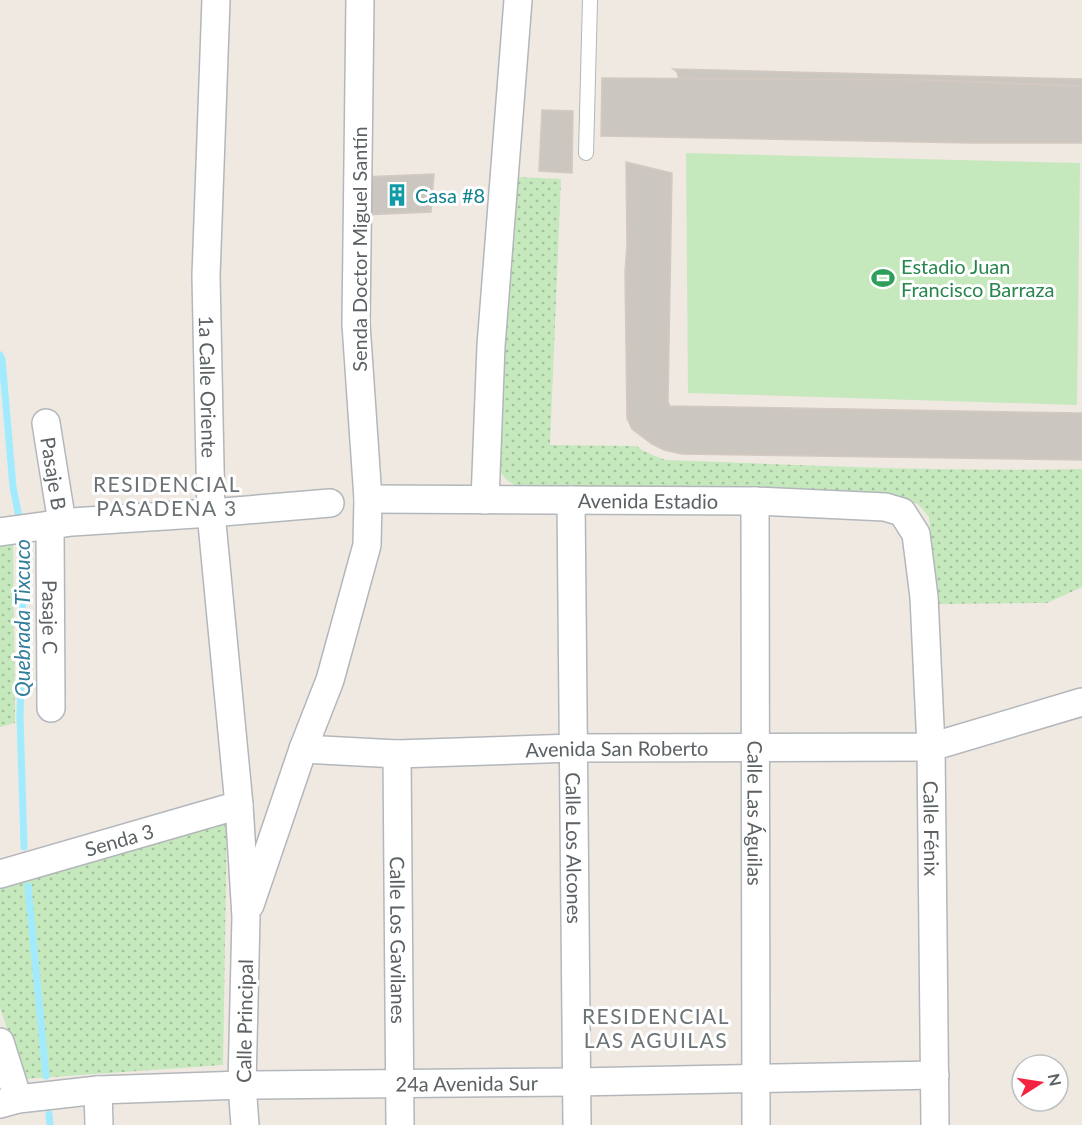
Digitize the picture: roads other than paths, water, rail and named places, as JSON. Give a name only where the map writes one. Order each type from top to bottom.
[{"type":"street","name":"1a Calle Oriente","points":[[216,0],[206,276],[211,513],[239,805],[246,917]]},
{"type":"street","name":"Senda Doctor Miguel Santín","points":[[246,917],[303,749],[330,680],[367,545],[368,499],[356,324],[360,0]]},
{"type":"street","points":[[485,500],[491,346],[518,0]]},
{"type":"street","name":"Pasaje B","points":[[46,423],[51,525]]},
{"type":"street","name":"Avenida Estadio","points":[[368,499],[755,501],[885,507],[902,512],[916,534]]},
{"type":"street","name":"Calle Los Alcones","points":[[571,500],[577,1125]]},
{"type":"street","name":"Calle Las Águilas","points":[[755,501],[756,1125]]},
{"type":"street","points":[[6,531],[51,525],[330,503]]},
{"type":"street","name":"Pasaje C","points":[[51,525],[51,708]]},
{"type":"street","name":"Calle Fénix","points":[[916,534],[924,597],[931,747],[935,1125]]},
{"type":"street","name":"Avenida San Roberto","points":[[303,749],[397,754],[573,748],[931,747],[1082,702]]},
{"type":"street","name":"Calle Los Gavilanes","points":[[397,754],[400,1125]]},
{"type":"street","name":"Senda 3","points":[[0,874],[239,805]]},
{"type":"street","name":"Calle Principal","points":[[245,1125],[243,1085],[246,917]]},
{"type":"street","points":[[0,1042],[9,1101]]},
{"type":"street","name":"24a Avenida Sur","points":[[9,1101],[98,1090],[243,1085],[576,1082],[935,1075]]},
{"type":"street","points":[[98,1090],[99,1125]]},
{"type":"lane","points":[[586,153],[590,0]]},
{"type":"waterway","name":"Quebrada Tixcuco","points":[[0,355],[13,487],[20,522]]},
{"type":"waterway","name":"Quebrada Tixcuco","points":[[22,533],[24,544],[20,716],[24,847]]},
{"type":"waterway","name":"Quebrada Tixcuco","points":[[28,886],[46,1076]]},
{"type":"waterway","name":"Quebrada Tixcuco","points":[[49,1114],[50,1125]]},
{"type":"place","name":"Casa #8","points":[[397,195]]},
{"type":"place","name":"Estadio Juan Francisco Barraza","points":[[883,278]]},
{"type":"district","name":"RESIDENCIAL PASADENA 3","points":[[167,495]]},
{"type":"district","name":"RESIDENCIAL LAS AGUILAS","points":[[656,1027]]}]
